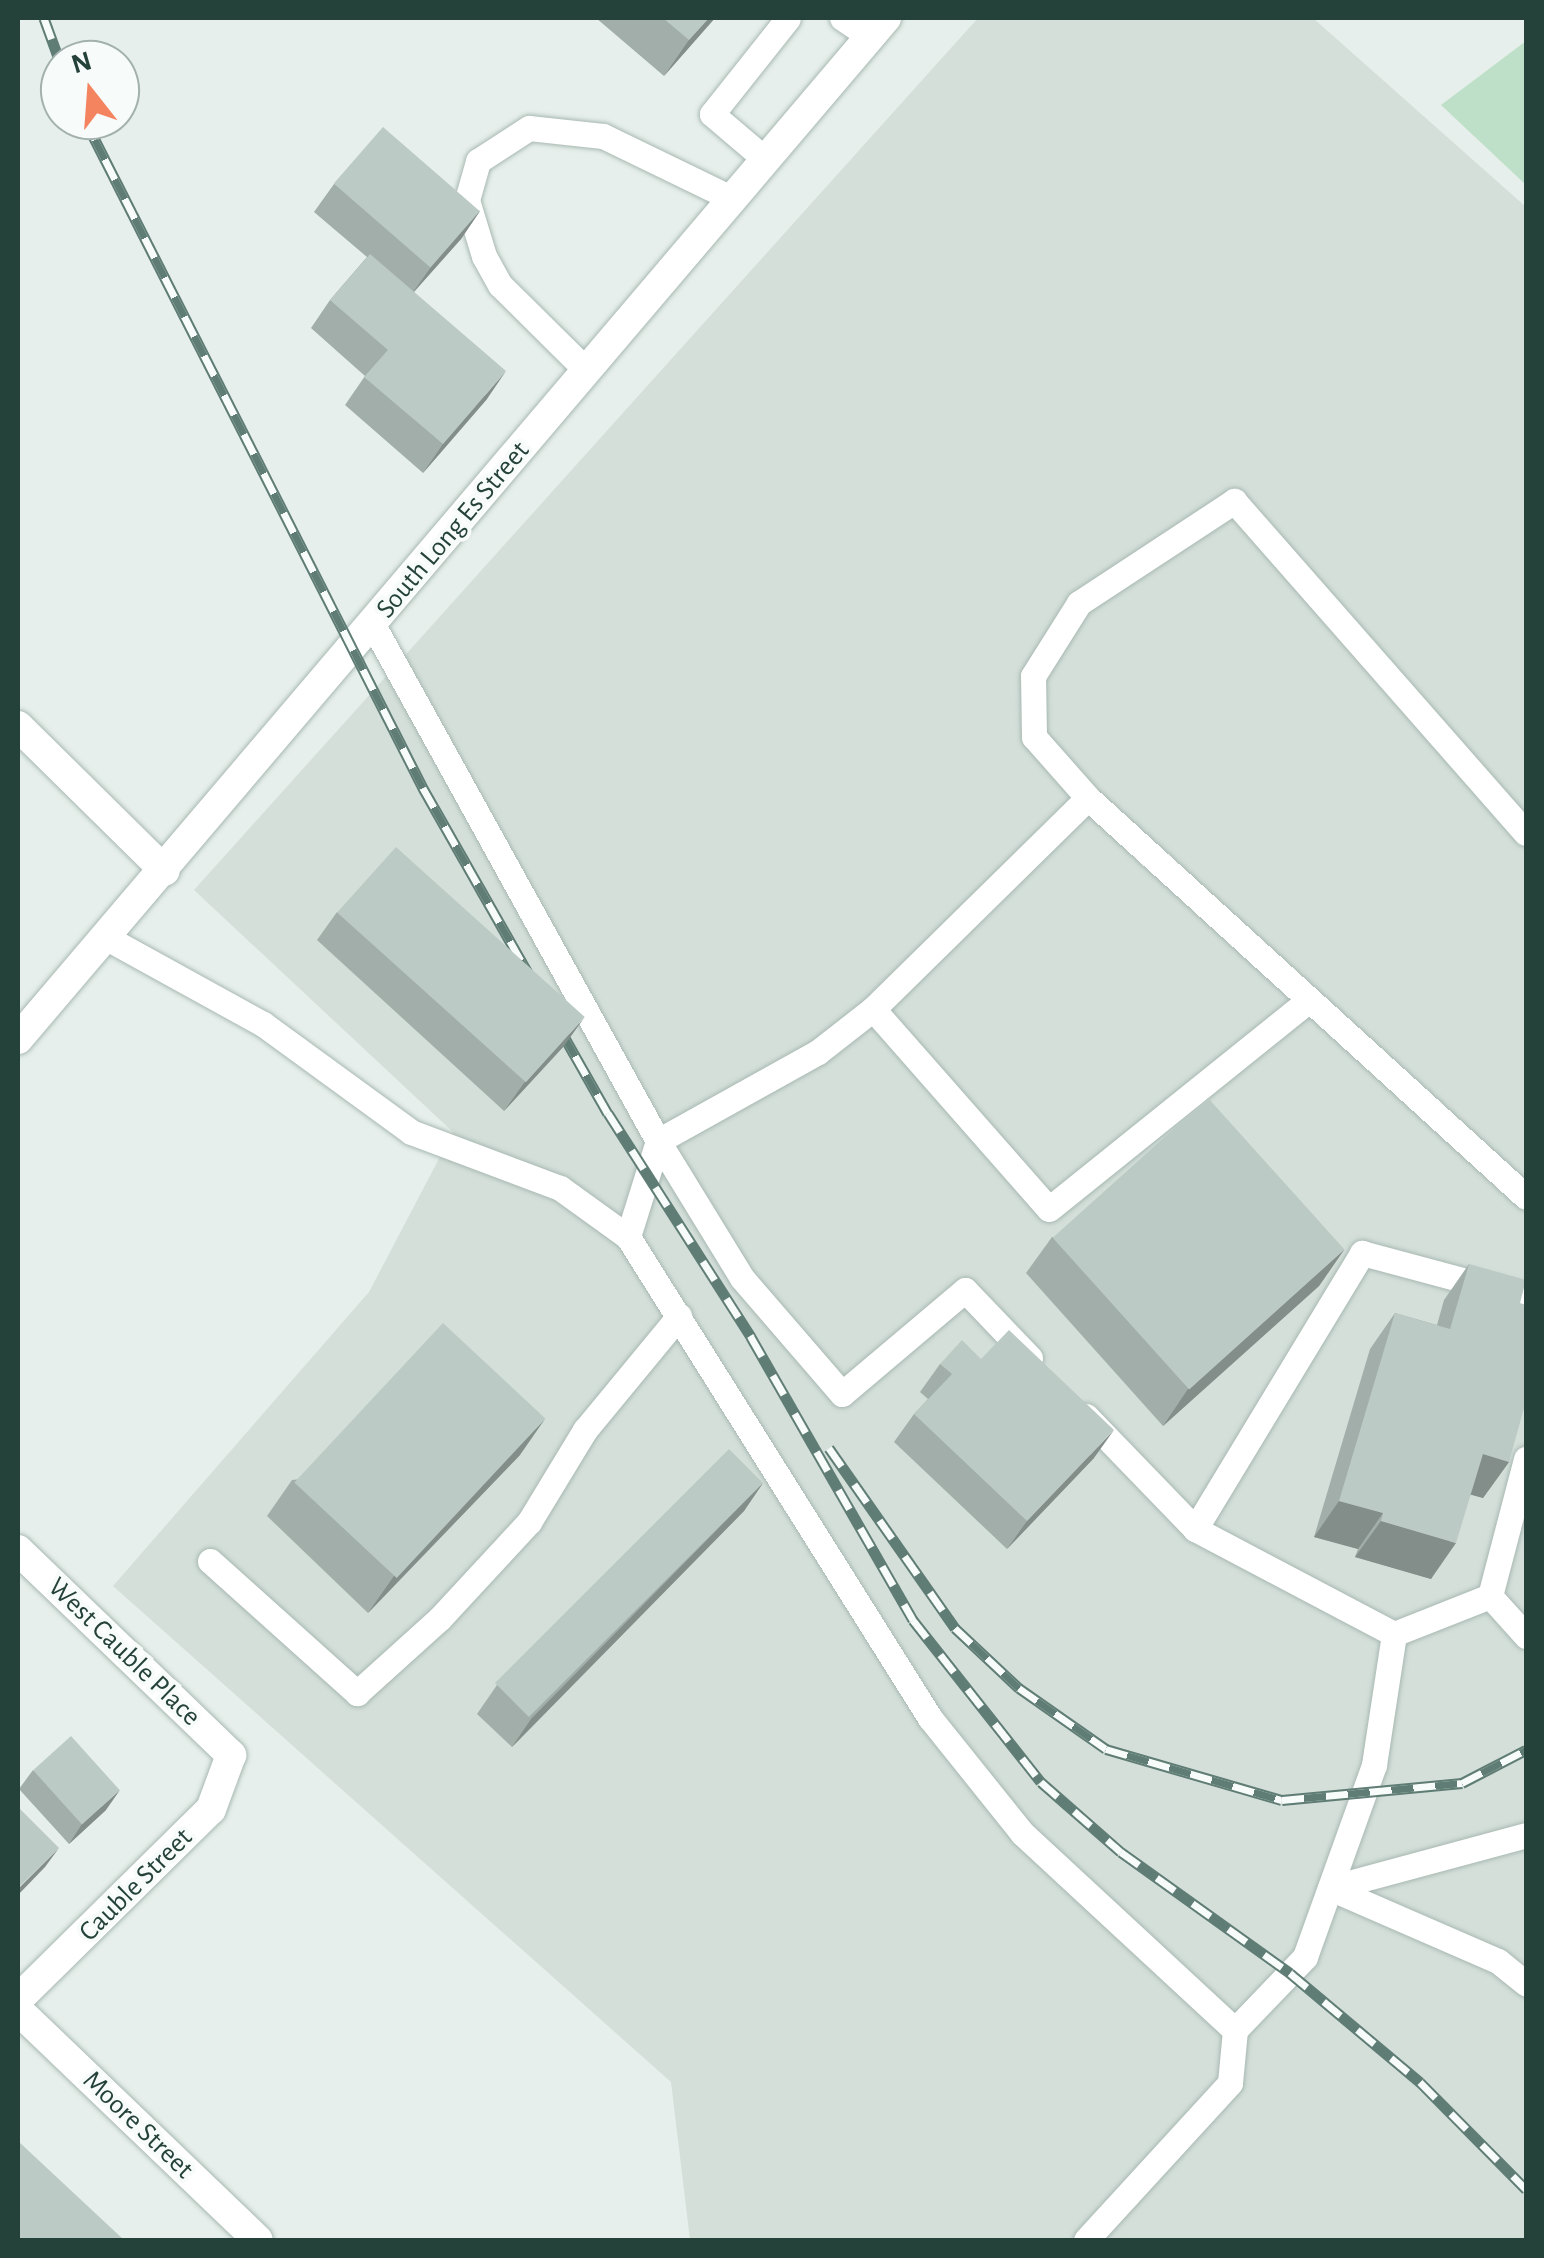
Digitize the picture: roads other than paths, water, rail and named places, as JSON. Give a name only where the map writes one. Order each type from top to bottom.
[{"type":"street","name":"South Long Es Street","points":[[18,1040],[165,872],[878,27]]},
{"type":"street","points":[[18,726],[165,872]]},
{"type":"street","name":"West Cauble Place","points":[[18,1550],[231,1754]]},
{"type":"street","name":"Cauble Street","points":[[18,1999],[211,1809],[231,1754]]},
{"type":"street","name":"Moore Street","points":[[18,2010],[258,2240]]},
{"type":"lane","points":[[766,160],[712,114],[788,18]]},
{"type":"lane","points":[[842,18],[878,27]]},
{"type":"lane","points":[[587,371],[500,285],[484,256],[467,200],[478,161],[529,128],[603,136],[732,199]]},
{"type":"lane","points":[[1526,834],[1234,501],[1079,602],[1033,676],[1034,737],[1088,798],[1526,1198]]},
{"type":"lane","points":[[373,625],[658,1141],[742,1278],[842,1394],[964,1290],[1046,1374]]},
{"type":"lane","points":[[628,1237],[658,1141],[818,1052],[873,1008],[1088,798]]},
{"type":"lane","points":[[107,938],[262,1024],[411,1132],[560,1188],[628,1237],[930,1718],[1022,1833],[1235,2030]]},
{"type":"lane","points":[[873,1008],[1049,1209],[1309,1000]]},
{"type":"lane","points":[[1195,1529],[1362,1254],[1526,1297]]},
{"type":"lane","points":[[210,1561],[357,1693],[440,1618],[529,1522],[585,1430],[679,1316]]},
{"type":"lane","points":[[1073,1402],[1195,1529],[1394,1634],[1490,1596],[1519,1517],[1526,1458]]},
{"type":"lane","points":[[1490,1596],[1526,1636]]},
{"type":"lane","points":[[1086,2240],[1230,2083],[1235,2030],[1306,1957],[1374,1765],[1394,1634]]},
{"type":"lane","points":[[1330,1888],[1526,1835]]},
{"type":"lane","points":[[1330,1888],[1498,1961],[1526,1984]]},
{"type":"railway","points":[[44,18],[52,40]]},
{"type":"railway","points":[[95,140],[423,788],[608,1113],[751,1337],[913,1620],[1041,1782],[1121,1852],[1290,1973],[1420,2082],[1526,2189]]},
{"type":"railway","points":[[829,1448],[955,1628],[1019,1688],[1106,1749],[1282,1800],[1462,1783],[1526,1750]]}]
